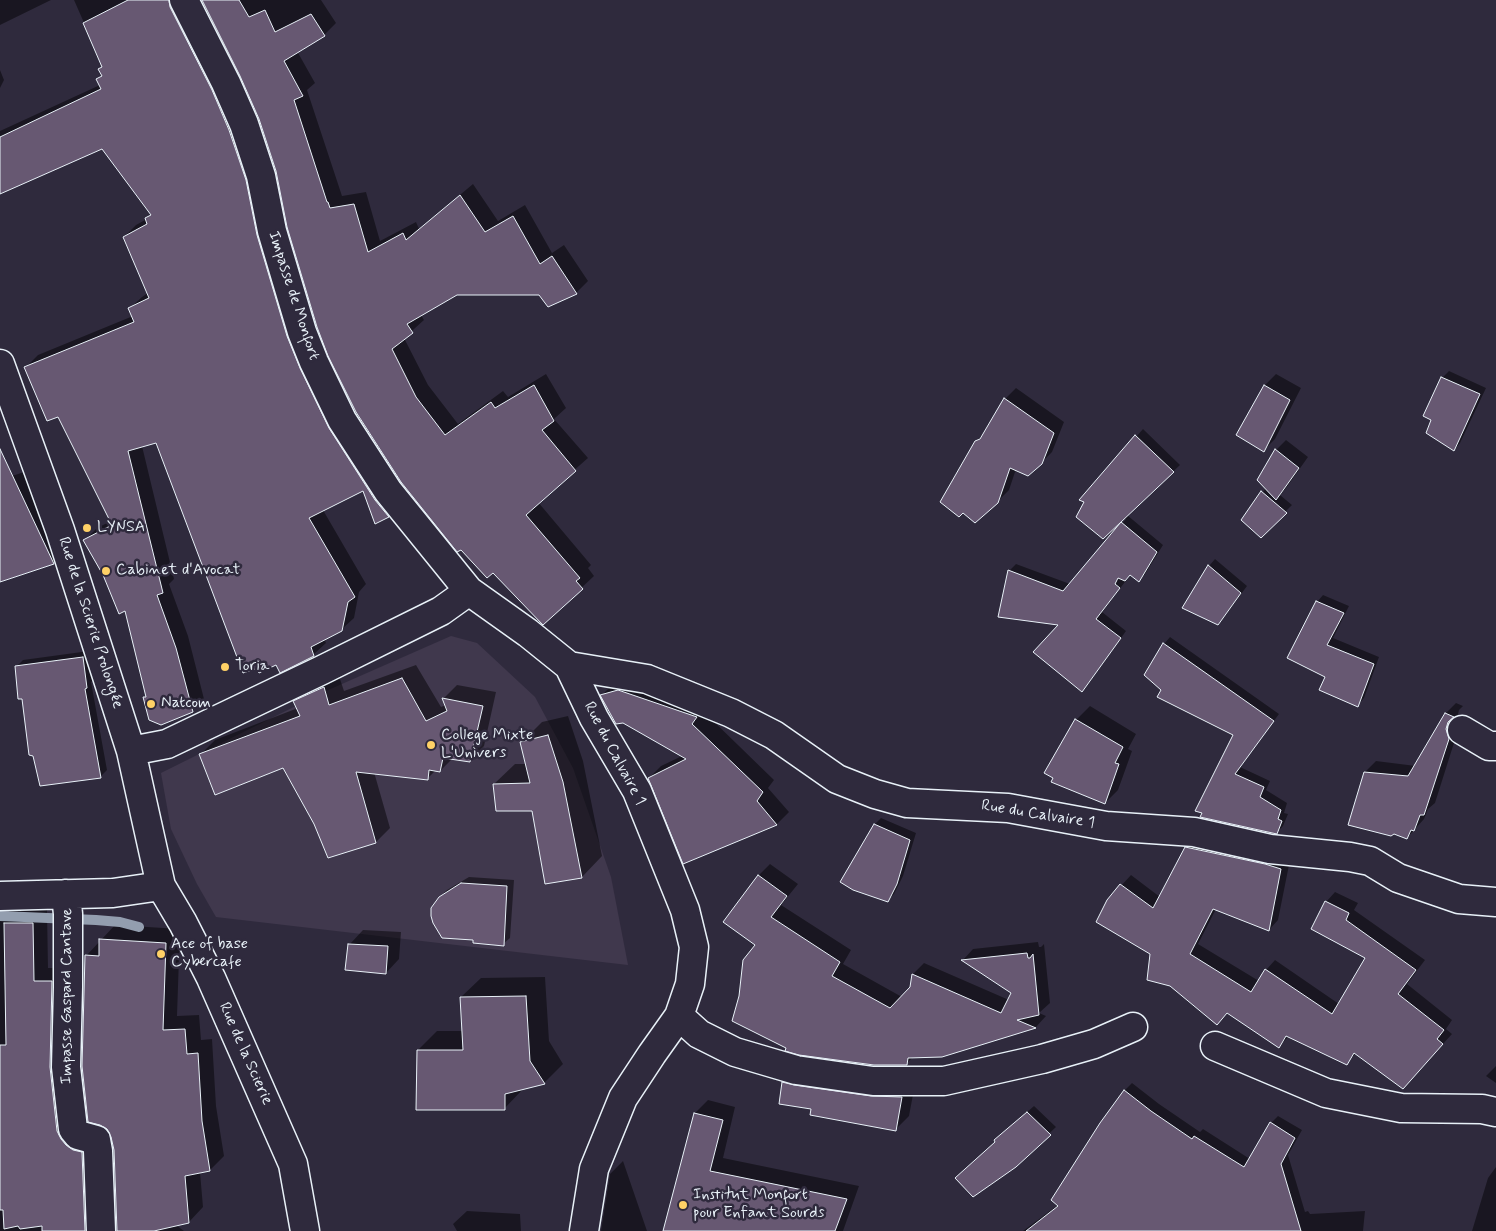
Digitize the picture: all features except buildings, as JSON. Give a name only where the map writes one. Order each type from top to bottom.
[{"type":"street","name":"Impasse de Monfort","points":[[184,0],[226,83],[244,124],[261,176],[272,231],[302,332],[314,362],[342,420],[388,491],[469,591]]},
{"type":"street","name":"Rue de la Scierie Prolongée","points":[[0,364],[60,530],[131,751],[161,886]]},
{"type":"street","name":"Rue du Calvaire 1","points":[[469,591],[528,633],[569,666],[594,718],[637,791],[686,910],[694,947],[690,984],[679,1016],[623,1098],[594,1169],[584,1231]]},
{"type":"street","points":[[131,751],[167,744],[441,611],[469,591]]},
{"type":"street","name":"Rue du Calvaire 1","points":[[569,666],[647,679],[731,713],[774,735],[837,779],[875,794],[907,803],[1008,808],[1106,826],[1194,832],[1270,848],[1350,857],[1370,861],[1398,878],[1459,899],[1496,902]]},
{"type":"street","points":[[1462,730],[1489,746],[1496,746]]},
{"type":"street","points":[[0,896],[67,912],[113,893],[161,886]]},
{"type":"street","name":"Rue de la Scierie","points":[[161,886],[183,923],[211,978],[293,1164],[305,1231]]},
{"type":"street","name":"Impasse Gaspard Cantave","points":[[67,912],[68,1024],[66,1067],[73,1129],[78,1135],[96,1140],[101,1231]]},
{"type":"street","points":[[679,1016],[700,1034],[736,1052],[796,1070],[873,1081],[944,1081],[1042,1060],[1094,1044],[1133,1027]]},
{"type":"street","points":[[1215,1046],[1326,1093],[1401,1108],[1482,1109],[1496,1112]]},
{"type":"shaded area","points":[[451,636],[477,643],[535,697],[573,768],[611,877],[628,965],[216,917],[197,884],[171,829],[161,773],[326,691]]},
{"type":"waterway","points":[[0,916],[96,920],[120,922],[139,927]]},
{"type":"place","name":"LYNSA","points":[[87,528]]},
{"type":"place","name":"Cabinet d'Avocat","points":[[106,571]]},
{"type":"place","name":"Toria","points":[[225,667]]},
{"type":"place","name":"Natcom","points":[[151,704]]},
{"type":"place","name":"College Mixte L'Univers","points":[[431,745]]},
{"type":"place","name":"Ace of base Cybercafe","points":[[161,954]]},
{"type":"place","name":"Institut Monfort pour Enfant Sourds","points":[[683,1205]]}]
